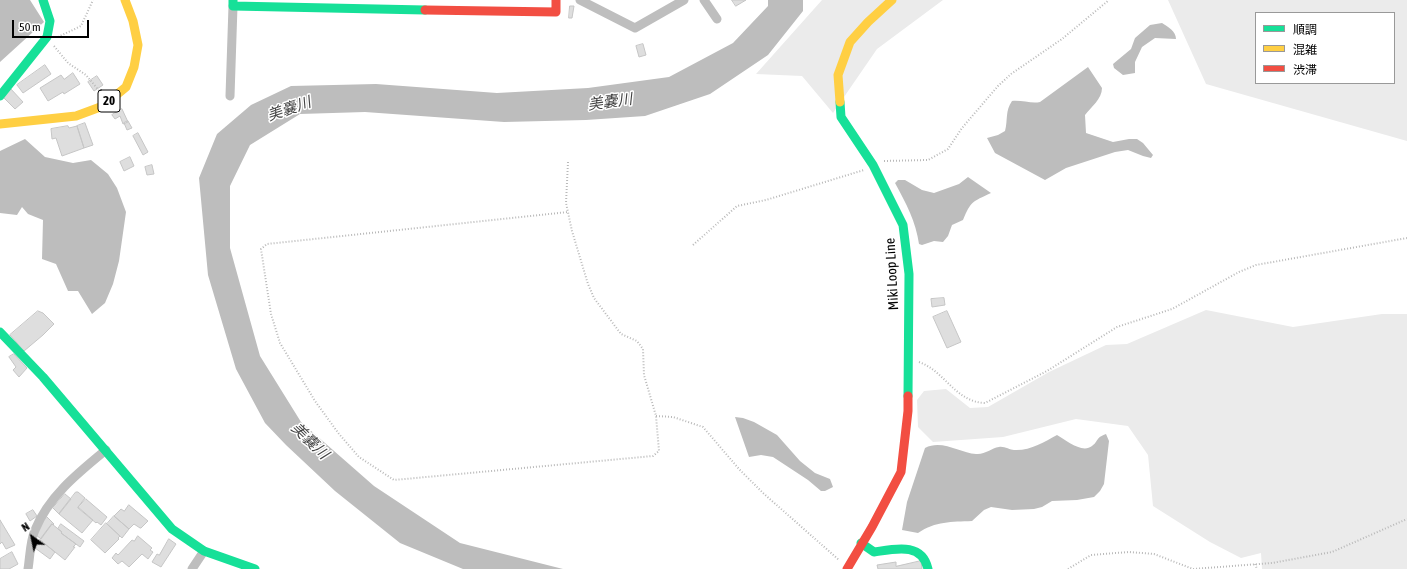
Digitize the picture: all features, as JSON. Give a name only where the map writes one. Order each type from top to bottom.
[{"type":"street","points":[[0,96],[46,37],[50,21],[43,0]]},
{"type":"street","name":"20","points":[[0,124],[76,116],[103,106],[126,87],[134,67],[138,45],[133,21],[125,0]]},
{"type":"street","points":[[230,96],[233,3],[556,12],[556,0]]},
{"type":"street","points":[[580,0],[635,28],[684,0]]},
{"type":"street","points":[[704,0],[717,19]]},
{"type":"street","name":"Miki Loop Line","points":[[848,568],[901,472],[908,411],[909,274],[903,225],[873,165],[841,117],[838,75],[850,42],[868,22],[892,0]]},
{"type":"street","points":[[0,332],[43,376],[172,529],[204,551],[255,569]]},
{"type":"street","points":[[28,569],[34,531],[46,509],[69,481],[106,450]]},
{"type":"street","points":[[861,543],[874,552],[908,548],[920,554],[928,563],[928,569]]},
{"type":"street","points":[[192,569],[204,551]]},
{"type":"path","points":[[46,37],[58,36],[81,26],[93,0]]},
{"type":"path","points":[[693,245],[737,206],[766,200],[861,172],[880,161],[928,160],[948,149],[962,128],[998,86],[1011,74],[1062,39],[1109,0]]},
{"type":"path","points":[[46,37],[68,63],[86,75],[109,102]]},
{"type":"path","points":[[568,162],[566,203],[568,212],[572,231],[585,276],[594,298],[621,334],[637,341],[643,349],[644,375],[656,416],[659,451],[653,456],[394,480],[359,457],[339,434],[315,401],[280,343],[271,314],[261,249],[268,244],[568,212]]},
{"type":"path","points":[[909,359],[924,364],[961,395],[976,402],[985,403],[1047,371],[1117,327],[1172,309],[1239,272],[1256,265],[1407,238]]},
{"type":"path","points":[[656,416],[673,417],[703,427],[739,469],[763,493],[848,568]]},
{"type":"path","points":[[1068,569],[1091,555],[1129,552],[1154,554],[1193,569],[1278,562],[1332,552],[1407,519]]},
{"type":"path","points":[[1255,564],[1258,569]]},
{"type":"shaded area","points":[[822,0],[943,0],[877,49],[833,113],[802,76],[756,74]]},
{"type":"shaded area","points":[[1168,0],[1407,0],[1407,141],[1206,84]]},
{"type":"shaded area","points":[[1206,310],[1293,327],[1382,314],[1407,314],[1407,569],[1262,569],[1261,553],[1241,558],[1210,542],[1153,506],[1148,455],[1128,426],[1076,419],[1003,437],[933,442],[918,427],[917,400],[924,391],[946,389],[970,408],[988,407],[1049,372],[1106,345],[1127,344]]},
{"type":"water","points":[[0,0],[30,0],[44,22],[0,62]]},
{"type":"water","name":"美嚢川","points":[[768,0],[803,0],[803,11],[768,55],[710,94],[645,116],[586,120],[504,122],[365,112],[300,114],[250,145],[230,186],[230,248],[260,356],[301,422],[374,486],[460,543],[563,569],[463,569],[400,543],[335,491],[265,423],[236,369],[208,275],[199,178],[217,134],[251,105],[291,86],[376,84],[497,93],[588,88],[669,77],[733,43],[768,6]]},
{"type":"water","points":[[1162,23],[1173,31],[1176,39],[1155,38],[1142,47],[1135,62],[1135,73],[1123,75],[1114,68],[1113,64],[1131,49],[1135,38],[1150,25]]},
{"type":"water","points":[[1088,67],[1102,88],[1102,92],[1085,115],[1086,133],[1113,142],[1137,139],[1143,143],[1153,155],[1151,158],[1128,150],[1115,152],[1066,168],[1045,180],[995,153],[987,138],[1005,131],[1008,112],[1012,101],[1034,103],[1040,102]]},
{"type":"water","points":[[25,139],[45,157],[73,163],[91,160],[108,174],[117,188],[126,212],[119,261],[113,284],[105,303],[92,314],[78,291],[68,291],[56,264],[42,259],[43,220],[28,214],[22,207],[17,215],[0,213],[0,151]]},
{"type":"water","points":[[968,177],[991,193],[970,205],[963,220],[952,225],[948,236],[943,242],[934,241],[922,245],[919,244],[913,220],[895,183],[898,180],[905,180],[922,190],[934,193],[959,184]]},
{"type":"water","points":[[735,417],[754,422],[777,435],[800,461],[815,473],[830,479],[833,487],[825,491],[821,491],[808,480],[773,457],[761,455],[749,457]]},
{"type":"water","points":[[1106,434],[1109,441],[1104,484],[1094,497],[1077,500],[1052,501],[1042,507],[1034,509],[1012,510],[991,507],[984,510],[972,521],[937,524],[918,533],[902,530],[907,502],[925,448],[938,445],[979,454],[999,447],[1020,450],[1037,446],[1057,435],[1074,445],[1088,448],[1092,446],[1100,437]]},
{"type":"building","points":[[732,0],[746,0],[736,6]]},
{"type":"building","points":[[570,6],[574,6],[572,18],[569,18]]},
{"type":"building","points":[[643,44],[646,55],[639,57],[636,46]]},
{"type":"building","points":[[45,65],[51,74],[23,93],[17,85]]},
{"type":"building","points":[[73,73],[80,84],[64,94],[63,92],[48,101],[40,88],[61,75],[64,79]]},
{"type":"building","points":[[97,76],[103,85],[94,91],[88,82]]},
{"type":"building","points":[[10,88],[23,102],[15,109],[2,96]]},
{"type":"building","points":[[122,109],[128,122],[123,124],[120,116],[115,119],[112,115]]},
{"type":"building","points":[[128,121],[132,128],[127,130],[124,123]]},
{"type":"building","points":[[85,123],[93,145],[84,148],[77,126]]},
{"type":"building","points":[[68,126],[69,128],[77,126],[84,148],[62,156],[56,138],[52,139],[51,129]]},
{"type":"building","points":[[138,133],[148,152],[143,155],[133,136]]},
{"type":"building","points":[[130,157],[134,166],[124,171],[120,162]]},
{"type":"building","points":[[152,165],[154,174],[147,175],[145,167]]},
{"type":"building","points":[[944,298],[945,305],[932,307],[931,299]]},
{"type":"building","points":[[38,311],[43,313],[54,324],[24,351],[10,335]]},
{"type":"building","points":[[947,311],[961,342],[947,348],[933,317]]},
{"type":"building","points":[[14,354],[27,368],[19,377],[13,370],[16,367],[9,357]]},
{"type":"building","points":[[76,492],[85,498],[78,507],[93,520],[82,533],[59,514]]},
{"type":"building","points":[[65,494],[71,499],[59,514],[53,508]]},
{"type":"building","points":[[86,499],[107,517],[101,525],[97,522],[96,523],[78,508]]},
{"type":"building","points":[[129,505],[148,521],[141,528],[134,524],[129,529],[114,516],[121,509],[124,511]]},
{"type":"building","points":[[33,510],[37,516],[30,521],[26,514]]},
{"type":"building","points":[[46,516],[54,524],[52,524],[41,539],[36,535]]},
{"type":"building","points":[[114,516],[129,529],[122,538],[107,524]]},
{"type":"building","points":[[0,520],[15,545],[6,549],[2,542],[0,544]]},
{"type":"building","points":[[106,523],[120,536],[118,538],[119,539],[105,553],[91,540]]},
{"type":"building","points":[[52,524],[76,544],[65,560],[40,540]]},
{"type":"building","points":[[61,524],[84,541],[80,547],[61,533],[62,532],[58,529]]},
{"type":"building","points":[[138,536],[152,548],[150,550],[153,552],[148,559],[142,554],[129,567],[122,561],[118,564],[112,558],[116,553],[118,555],[132,540],[134,541]]},
{"type":"building","points":[[169,539],[176,544],[161,567],[152,562],[157,554],[159,555]]},
{"type":"building","points":[[40,540],[55,552],[50,559],[35,548]]},
{"type":"building","points":[[12,552],[18,564],[9,569],[0,569],[0,559]]},
{"type":"building","points":[[921,561],[922,569],[878,569],[877,565],[896,562],[896,566]]},
{"type":"traffic: fast","points":[[0,96],[47,37],[50,21],[43,0]]},
{"type":"traffic: fast","points":[[233,0],[233,6],[425,10]]},
{"type":"traffic: fast","points":[[840,102],[841,117],[873,165],[903,225],[909,274],[908,396]]},
{"type":"traffic: fast","points":[[0,332],[43,377],[172,529],[204,551],[255,569]]},
{"type":"traffic: fast","points":[[861,543],[874,552],[899,549],[914,551],[925,560],[928,569]]},
{"type":"traffic: slow","points":[[0,124],[76,116],[103,106],[126,87],[134,67],[138,45],[133,21],[125,0]]},
{"type":"traffic: slow","points":[[840,102],[838,75],[850,42],[868,22],[892,0]]},
{"type":"traffic: jam","points":[[425,10],[556,12],[556,0]]},
{"type":"traffic: jam","points":[[847,569],[872,527],[901,472],[908,411],[908,396]]}]
